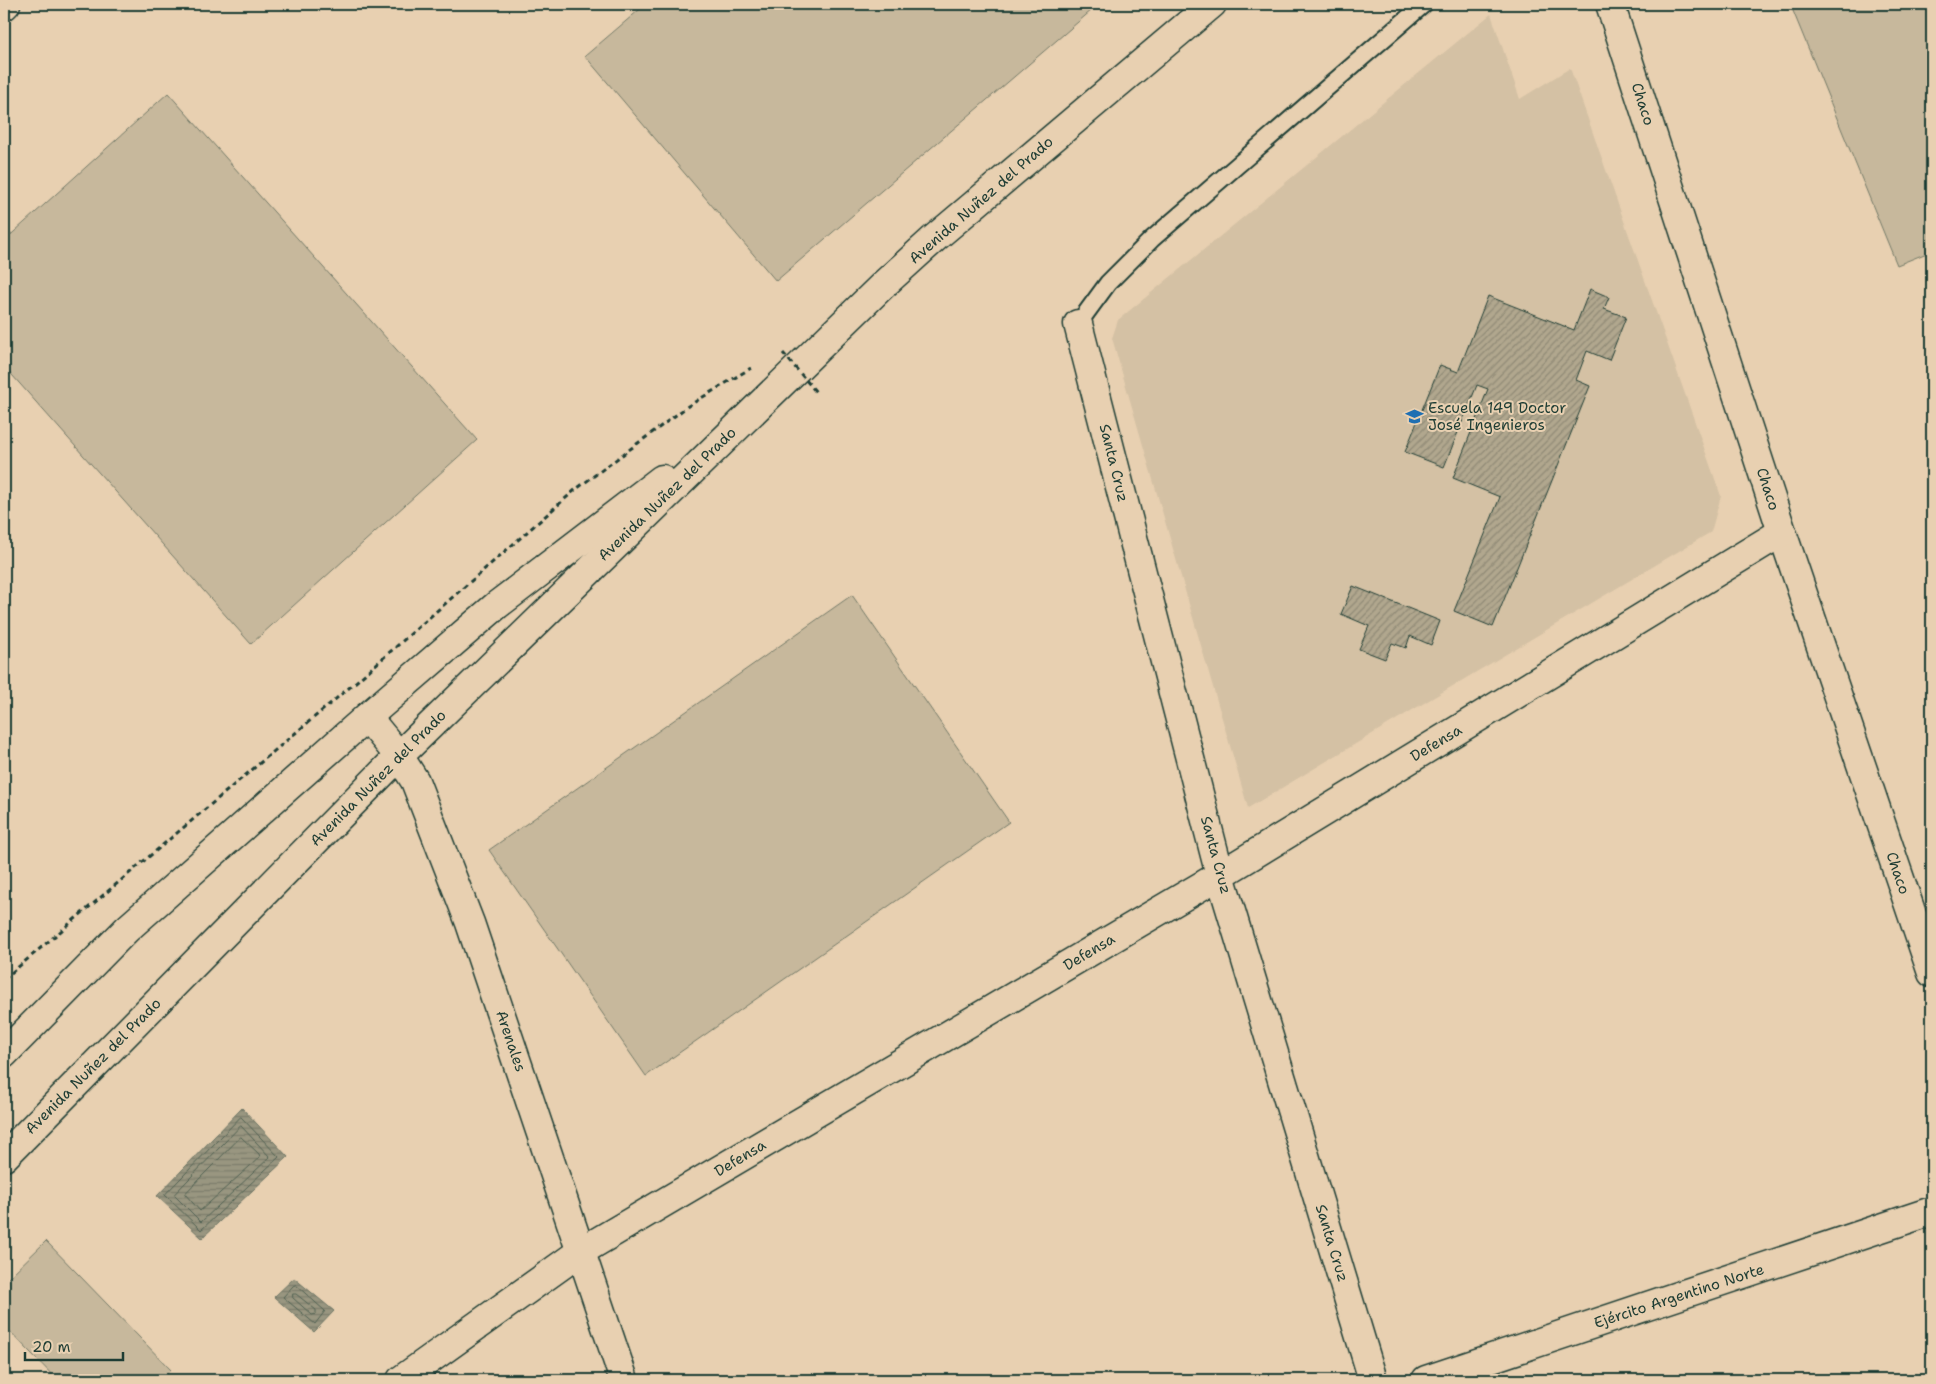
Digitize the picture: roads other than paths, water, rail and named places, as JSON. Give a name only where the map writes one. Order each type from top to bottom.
[{"type":"main road","name":"Avenida Nuñez del Prado","points":[[4,1157],[399,756],[758,406],[936,237],[1212,4]]},
{"type":"main road","name":"Chaco","points":[[1610,4],[1782,532],[1932,973]]},
{"type":"main road","name":"Santa Cruz","points":[[1078,324],[1220,875],[1373,1380]]},
{"type":"main road","name":"Avenida Nuñez del Prado","points":[[4,1054],[127,929],[497,605],[758,406]]},
{"type":"main road","name":"Defensa","points":[[401,1380],[580,1252],[1220,875],[1782,532]]},
{"type":"main road","name":"Arenales","points":[[367,717],[399,756],[415,781],[470,923],[624,1380]]},
{"type":"main road","name":"Ejército Argentino Norte","points":[[1426,1380],[1932,1211]]},
{"type":"lane","points":[[1078,324],[1108,283],[1152,239],[1424,4]]},
{"type":"water","points":[[242,1108],[288,1157],[202,1238],[157,1196]]},
{"type":"water","points":[[294,1278],[334,1311],[314,1332],[274,1297]]},
{"type":"place","name":"Escuela 149 Doctor José Ingenieros","points":[[1414,417]]}]
